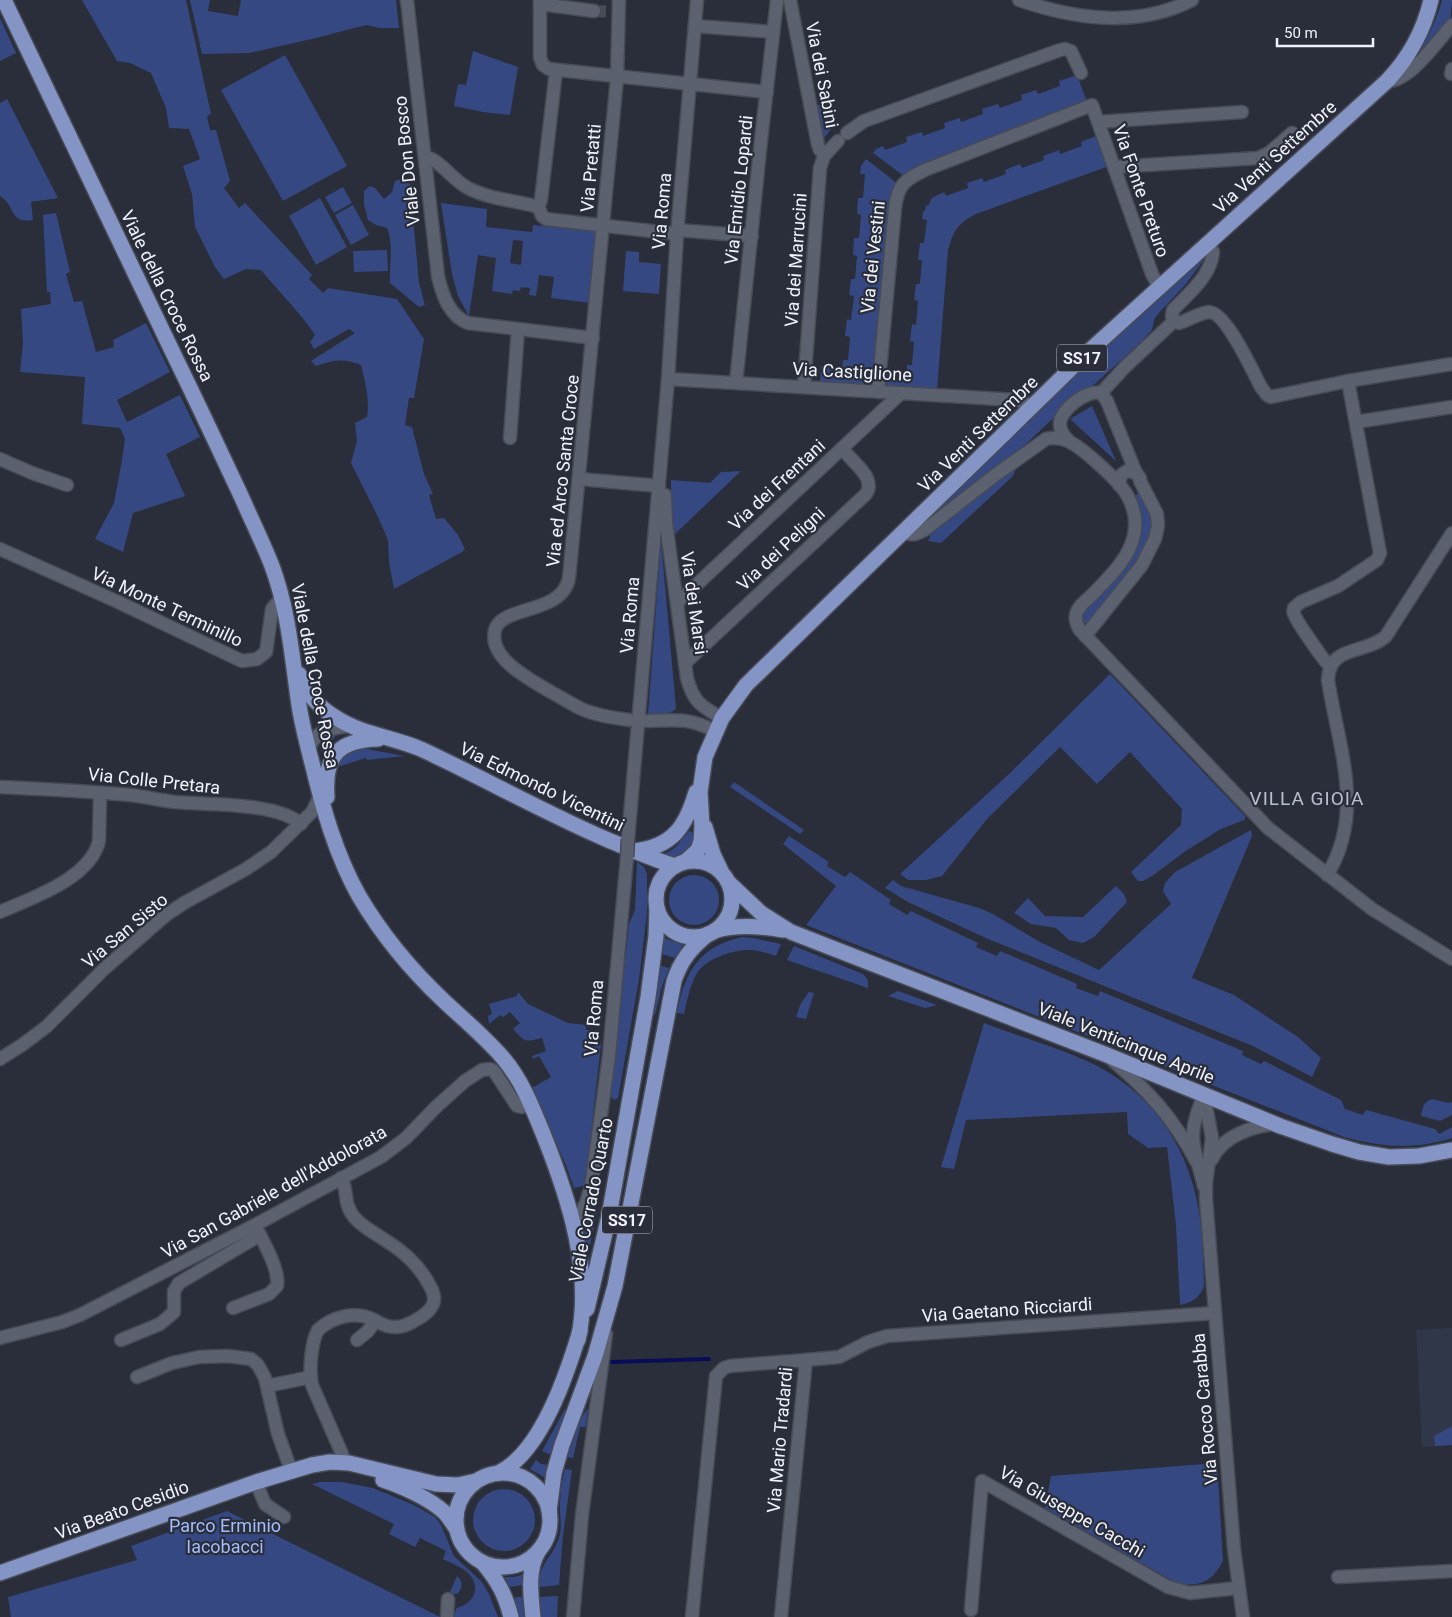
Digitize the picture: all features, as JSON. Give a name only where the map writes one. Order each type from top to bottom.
[{"type":"main road","name":"Viale della Croce Rossa","points":[[4,0],[226,462],[266,552],[283,601],[293,654],[299,708],[320,796],[350,879],[376,923],[419,975],[506,1061],[521,1084],[530,1104],[555,1164],[573,1228],[582,1280],[582,1313],[578,1340]]},
{"type":"main road","name":"Via Venti Settembre","points":[[681,864],[698,850],[700,844],[700,798],[705,757],[719,724],[736,697],[754,676],[1159,287],[1387,81],[1412,48],[1424,25],[1431,0]]},
{"type":"main road","name":"Via Edmondo Vicentini","points":[[293,654],[302,682],[310,696],[326,711],[351,726],[423,750],[571,824],[656,860],[681,864]]},
{"type":"main road","name":"Via Edmondo Vicentini","points":[[329,825],[326,784],[328,767],[335,753],[345,744],[358,741],[371,739],[394,740]]},
{"type":"main road","points":[[630,849],[661,844],[682,828],[691,810],[702,771]]},
{"type":"main road","name":"Via Venti Settembre","points":[[701,814],[709,841],[725,877]]},
{"type":"main road","points":[[702,862],[712,866],[725,877],[732,900],[729,913],[723,924],[710,933],[689,936],[677,932],[667,925],[658,908],[657,892],[660,882],[667,872],[681,864],[702,862]]},
{"type":"main road","name":"Viale Venticinque Aprile","points":[[725,877],[753,907],[792,932],[1107,1055],[1276,1124],[1332,1144],[1373,1155],[1388,1157],[1419,1156],[1452,1150]]},
{"type":"main road","name":"Viale Corrado Quarto","points":[[498,1473],[516,1461],[533,1441],[557,1395],[578,1340],[594,1286],[609,1216],[649,987],[658,908]]},
{"type":"main road","name":"Viale Venticinque Aprile","points":[[710,933],[728,928],[745,927],[764,927],[792,932]]},
{"type":"main road","name":"SS17","points":[[533,1617],[531,1580],[534,1562],[546,1540],[549,1530],[549,1511],[553,1482],[562,1445],[595,1356],[608,1312],[674,981],[683,958],[710,933]]},
{"type":"main road","name":"Via Beato Cesidio","points":[[0,1573],[256,1482],[320,1463],[342,1462],[432,1483],[458,1485],[476,1481]]},
{"type":"main road","name":"Via Beato Cesidio","points":[[256,1482],[322,1472],[344,1472],[361,1475],[389,1482],[426,1500],[443,1511],[456,1528]]},
{"type":"main road","points":[[498,1473],[514,1474],[529,1481],[543,1496],[549,1511]]},
{"type":"main road","name":"SS17","points":[[476,1481],[498,1473]]},
{"type":"main road","points":[[476,1481],[467,1490],[459,1503],[456,1513],[456,1528],[464,1547],[497,1580],[511,1617]]},
{"type":"main road","points":[[482,1563],[497,1567],[512,1567],[526,1562],[538,1552]]},
{"type":"street","name":"Viale Don Bosco","points":[[407,0],[438,276],[444,296],[460,320],[468,323],[518,329]]},
{"type":"street","name":"Via Roma","points":[[573,1228],[586,1203],[591,1187],[608,1056],[630,849],[668,379],[677,232],[698,0]]},
{"type":"street","name":"Via Emidio Lopardi","points":[[736,383],[777,0]]},
{"type":"street","name":"Via dei Sabini","points":[[790,0],[818,145],[820,150],[826,154]]},
{"type":"street","points":[[1019,0],[1041,4],[1082,16],[1113,18],[1130,17],[1167,10],[1192,0]]},
{"type":"street","points":[[594,11],[540,2],[540,58],[546,68],[556,71],[617,78],[767,92]]},
{"type":"street","name":"Via Pretatti","points":[[593,338],[617,78],[618,8]]},
{"type":"street","points":[[1387,81],[1396,80],[1409,72],[1452,25]]},
{"type":"street","points":[[696,26],[773,32]]},
{"type":"street","name":"Via dei Marrucini","points":[[804,387],[820,168],[826,154],[842,137],[864,121],[1055,51],[1063,49],[1071,51],[1081,73]]},
{"type":"street","points":[[556,71],[541,200],[538,207],[542,216],[546,219],[603,226],[752,236]]},
{"type":"street","name":"Via Fonte Preturo","points":[[1092,105],[1152,274],[1159,287]]},
{"type":"street","name":"Via dei Vestini","points":[[878,392],[895,208],[897,194],[902,185],[909,178],[925,170],[1092,105]]},
{"type":"street","points":[[1098,122],[1242,112]]},
{"type":"street","points":[[1114,167],[1258,158],[1270,153],[1292,133]]},
{"type":"street","points":[[425,157],[434,161],[452,178],[470,189],[538,207]]},
{"type":"street","points":[[1174,321],[1172,316],[1173,310],[1202,279],[1210,267],[1213,252],[1208,243]]},
{"type":"street","points":[[1174,321],[1180,323],[1207,312],[1220,317],[1230,330],[1261,387],[1271,397],[1348,381],[1452,364]]},
{"type":"street","points":[[1101,393],[1125,367],[1174,321]]},
{"type":"street","points":[[510,438],[518,329],[593,338]]},
{"type":"street","name":"Via ed Arco Santa Croce","points":[[593,338],[570,578],[560,594],[548,602],[500,621],[495,631],[495,640],[508,664],[528,679],[584,710],[629,720]]},
{"type":"street","name":"Via Castiglione","points":[[668,379],[1016,400],[1032,408]]},
{"type":"street","points":[[1330,666],[1325,663],[1296,619],[1293,610],[1299,603],[1332,589],[1375,561],[1379,556],[1348,381]]},
{"type":"street","points":[[1085,636],[1142,565],[1155,539],[1158,526],[1158,514],[1138,477],[1107,401],[1101,393],[1091,392],[1061,417],[1060,425],[1062,432],[1070,442],[1122,488],[1132,505],[1134,536],[1124,559],[1117,569],[1080,607],[1076,614],[1077,625],[1085,636],[1262,823],[1372,909],[1452,959]]},
{"type":"street","name":"Via dei Frentani","points":[[677,603],[847,448],[900,393]]},
{"type":"street","points":[[1356,422],[1452,407]]},
{"type":"street","points":[[905,532],[915,534],[926,529],[1000,471],[1046,439],[1057,438],[1070,442]]},
{"type":"street","name":"Via dei Peligni","points":[[685,662],[866,494],[869,487],[866,476],[847,448]]},
{"type":"street","points":[[0,459],[67,485]]},
{"type":"street","points":[[1122,488],[1120,478],[1124,473],[1130,470],[1138,477]]},
{"type":"street","points":[[1122,488],[1135,490],[1138,477]]},
{"type":"street","points":[[580,478],[659,483]]},
{"type":"street","name":"Via dei Marsi","points":[[659,483],[664,486],[666,523],[690,689],[696,700],[719,724]]},
{"type":"street","points":[[1327,875],[1342,845],[1347,813],[1344,761],[1328,685],[1330,666],[1338,657],[1370,646],[1386,636],[1452,533]]},
{"type":"street","name":"Via Monte Terminillo","points":[[0,549],[116,601],[242,661],[257,659],[266,652],[273,607],[278,602],[283,601]]},
{"type":"street","points":[[678,719],[690,712],[692,700],[690,689]]},
{"type":"street","points":[[646,720],[678,719],[700,724],[719,724]]},
{"type":"street","points":[[309,751],[312,741],[321,733],[335,728],[351,726]]},
{"type":"street","name":"Via Colle Pretara","points":[[0,787],[100,792],[174,802],[262,808],[286,814],[302,822]]},
{"type":"street","points":[[0,912],[60,884],[73,876],[89,861],[95,853],[99,841],[100,792]]},
{"type":"street","name":"Via San Sisto","points":[[0,1060],[43,1029],[104,969],[166,915],[260,860],[277,846],[316,808],[320,796]]},
{"type":"street","points":[[302,822],[318,815],[329,825]]},
{"type":"street","name":"Via Rocco Carabba","points":[[1107,1055],[1162,1108],[1178,1128],[1196,1161]]},
{"type":"street","name":"Via San Gabriele dell'Addolorata","points":[[0,1338],[62,1322],[80,1315],[257,1230],[394,1148],[451,1093],[482,1070],[494,1071],[516,1105],[522,1107],[530,1104]]},
{"type":"street","name":"Via Rocco Carabba","points":[[1204,1095],[1193,1125],[1193,1146],[1206,1199]]},
{"type":"street","name":"Via Rocco Carabba","points":[[1204,1095],[1212,1130],[1206,1199],[1238,1588],[1243,1617]]},
{"type":"street","name":"Via Rocco Carabba","points":[[1210,1164],[1218,1149],[1231,1138],[1256,1128],[1276,1124]]},
{"type":"street","points":[[341,1178],[345,1186],[346,1202],[354,1217],[396,1247],[414,1264],[431,1287],[435,1303],[425,1314],[399,1327],[388,1327],[360,1316],[348,1316],[333,1320],[322,1326],[316,1334],[312,1349],[312,1385],[342,1454],[342,1462]]},
{"type":"street","points":[[121,1340],[166,1320],[174,1312],[174,1291],[178,1283],[257,1230],[276,1272],[277,1286],[269,1294],[232,1308]]},
{"type":"street","points":[[573,1617],[582,1515],[608,1312]]},
{"type":"street","name":"Via Gaetano Ricciardi","points":[[806,1360],[829,1359],[842,1356],[868,1342],[887,1336],[1215,1313]]},
{"type":"street","points":[[357,1340],[368,1331],[375,1321]]},
{"type":"street","points":[[136,1377],[185,1360],[212,1356],[236,1356],[256,1363],[264,1376],[278,1434],[292,1470]]},
{"type":"street","name":"Via Mario Tradardi","points":[[692,1617],[716,1376],[724,1368],[730,1366],[806,1360],[781,1617]]},
{"type":"street","points":[[267,1386],[311,1377]]},
{"type":"street","name":"Via Giuseppe Cacchi","points":[[971,1610],[982,1481],[1168,1587],[1190,1593],[1238,1588]]},
{"type":"street","points":[[256,1482],[265,1504],[284,1517]]},
{"type":"street","points":[[1338,1577],[1452,1571]]},
{"type":"street","points":[[446,1617],[448,1599]]},
{"type":"shaded area","points":[[1452,1328],[1452,1445],[1422,1447],[1416,1330]]},
{"type":"green space","points":[[82,0],[186,0],[211,114],[207,116],[210,130],[216,130],[230,181],[224,188],[239,208],[245,203],[312,275],[309,279],[323,293],[328,288],[397,299],[424,339],[414,398],[409,398],[405,425],[412,427],[424,474],[433,494],[429,495],[436,519],[444,518],[458,535],[465,549],[462,552],[394,589],[389,562],[388,540],[351,463],[357,441],[355,423],[367,417],[368,410],[367,391],[361,365],[349,361],[338,361],[316,366],[311,361],[355,333],[349,329],[314,349],[310,342],[315,335],[309,326],[261,270],[246,269],[224,279],[215,267],[195,227],[192,194],[183,166],[200,159],[189,129],[169,128],[166,108],[151,73],[130,63],[117,61]]},
{"type":"green space","points":[[190,0],[210,0],[208,11],[238,16],[241,0],[396,0],[399,28],[380,28],[366,25],[249,53],[202,54]]},
{"type":"green space","points":[[1442,0],[1452,0],[1450,23],[1409,68],[1428,36]]},
{"type":"green space","points":[[0,18],[16,53],[0,61]]},
{"type":"green space","points":[[473,51],[518,67],[510,115],[454,106],[458,84],[466,85]]},
{"type":"green space","points":[[285,55],[347,166],[283,201],[221,90]]},
{"type":"green space","points":[[1077,75],[1087,102],[904,176],[873,153],[876,149],[883,146],[885,150],[907,142],[906,137],[922,132],[923,136],[945,128],[944,123],[960,118],[961,122],[983,114],[982,109],[998,104],[1000,108],[1022,100],[1021,95],[1036,90],[1038,94],[1060,86],[1059,81]]},
{"type":"green space","points":[[7,99],[58,198],[31,202],[33,220],[25,221],[16,217],[9,205],[0,196],[0,103]]},
{"type":"green space","points":[[815,105],[828,105],[834,126],[822,140]]},
{"type":"green space","points":[[1098,135],[1109,166],[976,214],[957,228],[948,250],[937,390],[884,387],[886,371],[907,373],[907,365],[912,365],[914,342],[910,341],[912,324],[916,325],[918,301],[914,300],[916,284],[920,284],[922,260],[918,260],[920,243],[924,243],[927,220],[922,219],[926,205],[928,206],[932,198],[944,192],[946,196],[968,188],[967,183],[982,178],[984,182],[1006,174],[1005,170],[1020,164],[1022,168],[1044,160],[1043,156],[1059,150],[1060,154],[1082,146],[1081,142]]},
{"type":"green space","points":[[866,159],[898,184],[874,387],[820,383],[821,366],[842,368],[843,360],[848,360],[850,337],[845,336],[847,319],[851,320],[854,296],[849,295],[851,279],[855,279],[857,256],[853,255],[854,238],[859,238],[861,215],[857,214],[858,198],[863,198],[865,174],[860,174],[861,166]]},
{"type":"green space","points":[[402,179],[410,184],[419,283],[425,305],[419,307],[390,283],[391,248],[389,234],[387,228],[376,225],[368,220],[364,204],[364,191],[370,186],[375,188],[384,199],[392,192],[395,181]]},
{"type":"green space","points":[[343,187],[352,203],[334,213],[325,197]]},
{"type":"green space","points":[[320,198],[347,247],[316,265],[289,216]]},
{"type":"green space","points":[[441,203],[487,209],[486,227],[532,232],[533,225],[597,231],[591,303],[551,298],[554,277],[539,275],[536,296],[529,295],[530,288],[521,287],[520,291],[513,290],[512,294],[492,291],[496,258],[478,255],[469,316],[458,296],[452,274]],"holes":[[[513,240],[523,241],[521,265],[510,263]]]},
{"type":"green space","points":[[353,205],[369,235],[351,245],[335,215]]},
{"type":"green space","points":[[56,213],[70,272],[66,274],[74,302],[82,301],[96,352],[114,347],[113,340],[146,323],[170,372],[117,400],[127,422],[180,395],[200,437],[166,454],[185,496],[133,513],[123,552],[95,539],[114,503],[125,439],[120,428],[82,424],[85,377],[20,372],[23,343],[21,309],[51,304],[50,292],[47,292],[43,215]]},
{"type":"green space","points":[[387,250],[388,271],[354,272],[353,251]]},
{"type":"green space","points":[[626,251],[639,252],[639,262],[661,264],[659,294],[623,291]]},
{"type":"green space","points":[[1200,259],[1203,261],[1185,285],[1157,315],[1152,330],[1141,342],[1097,382],[1064,408],[1026,444],[917,530],[1071,379]]},
{"type":"green space","points":[[1092,406],[1116,461],[1070,419]]},
{"type":"green space","points":[[1017,465],[1013,476],[941,543],[928,541],[932,531]]},
{"type":"green space","points":[[741,471],[674,535],[671,518],[671,480],[710,483],[721,472]]},
{"type":"green space","points":[[1139,493],[1142,495],[1153,520],[1149,539],[1138,563],[1099,608],[1090,622],[1083,624],[1079,613],[1128,556],[1134,496]]},
{"type":"green space","points":[[661,541],[676,708],[669,713],[648,715]]},
{"type":"green space","points":[[1110,674],[1246,817],[1244,820],[1221,829],[1187,850],[1152,876],[1143,881],[1138,881],[1131,872],[1181,825],[1182,809],[1130,752],[1097,784],[1060,747],[987,819],[942,876],[926,880],[908,880],[900,874],[1009,774]]},
{"type":"green space","points":[[335,735],[322,752],[320,744],[322,739]]},
{"type":"green space","points":[[358,749],[404,756],[367,760],[366,758],[337,767],[345,755]]},
{"type":"green space","points":[[734,782],[804,830],[800,834],[730,787]]},
{"type":"green space","points":[[1251,830],[1252,836],[1192,978],[1234,995],[1298,1037],[1321,1058],[1312,1077],[1253,1046],[988,939],[908,902],[885,888],[893,880],[901,886],[979,908],[993,914],[1040,942],[1099,970],[1171,904],[1163,891],[1165,883],[1175,872]]},
{"type":"green space","points":[[690,831],[693,833],[695,842],[684,856],[673,857],[664,854],[677,846]]},
{"type":"green space","points":[[789,836],[829,862],[827,866],[845,877],[850,872],[891,900],[889,904],[907,915],[911,911],[978,943],[976,947],[997,956],[1000,951],[1077,984],[1076,988],[1098,996],[1100,991],[1243,1051],[1242,1055],[1261,1064],[1264,1061],[1341,1100],[1345,1109],[1363,1115],[1366,1110],[1435,1129],[1439,1134],[1452,1127],[1452,1138],[1425,1144],[1398,1146],[1344,1137],[806,925],[836,886],[783,844]]},
{"type":"green space","points":[[637,862],[644,867],[647,874],[647,913],[639,979],[618,1098],[614,1100],[610,1096],[629,924],[635,910]]},
{"type":"green space","points":[[689,875],[699,875],[712,882],[719,895],[719,905],[712,918],[699,925],[689,925],[680,921],[673,914],[669,905],[669,895],[673,886],[680,879]]},
{"type":"green space","points":[[1116,886],[1124,894],[1127,902],[1094,937],[1083,943],[1069,940],[1056,928],[1031,924],[1014,913],[1028,898],[1045,916],[1083,917]]},
{"type":"green space","points":[[742,937],[781,944],[776,956],[756,950],[746,950],[715,958],[697,973],[689,993],[684,1014],[677,1013],[684,985],[696,963],[714,947]]},
{"type":"green space","points":[[664,938],[683,945],[675,958],[662,954]]},
{"type":"green space","points":[[794,946],[863,974],[868,980],[868,988],[787,960]]},
{"type":"green space","points":[[661,966],[669,968],[662,986],[655,1015],[653,1014]]},
{"type":"green space","points":[[898,991],[937,1005],[925,1008],[888,996]]},
{"type":"green space","points":[[518,992],[528,1004],[568,1023],[586,1025],[586,1030],[591,1030],[601,1044],[588,1160],[588,1185],[574,1188],[566,1165],[532,1088],[551,1077],[539,1056],[533,1059],[532,1056],[546,1051],[542,1038],[529,1041],[521,1037],[513,1029],[520,1023],[510,1012],[503,1017],[500,1015],[489,1024],[488,1016],[492,1014],[489,1004],[517,996]]},
{"type":"green space","points":[[809,992],[814,993],[806,1019],[796,1017],[800,1005]]},
{"type":"green space","points":[[984,1023],[1087,1061],[1109,1073],[1146,1102],[1161,1120],[1174,1139],[1184,1160],[1192,1182],[1200,1216],[1204,1286],[1195,1299],[1180,1305],[1176,1225],[1167,1147],[1148,1148],[1128,1134],[1127,1112],[966,1120],[954,1169],[941,1167]]},
{"type":"green space","points":[[1433,1099],[1448,1103],[1452,1102],[1452,1115],[1440,1121],[1421,1116],[1425,1103]]},
{"type":"green space","points":[[597,1211],[590,1245],[587,1246],[585,1221],[591,1214]]},
{"type":"green space","points":[[588,1408],[586,1427],[580,1427],[573,1458],[567,1457],[581,1418]]},
{"type":"green space","points":[[565,1409],[567,1410],[551,1455],[542,1451]]},
{"type":"green space","points":[[1452,1426],[1452,1445],[1435,1446],[1434,1436]]},
{"type":"green space","points":[[536,1460],[541,1464],[548,1465],[545,1478],[530,1469]]},
{"type":"green space","points":[[1217,1463],[1223,1561],[1214,1575],[1196,1584],[1173,1581],[1045,1508],[1051,1476]]},
{"type":"green space","points":[[565,1469],[572,1470],[563,1535],[559,1585],[539,1587],[543,1566],[556,1545],[560,1534],[560,1495]]},
{"type":"green space","points":[[341,1482],[373,1488],[414,1505],[435,1517],[441,1525],[454,1556],[482,1582],[498,1617],[452,1617],[457,1608],[463,1606],[472,1598],[475,1588],[472,1577],[459,1567],[443,1559],[446,1551],[420,1538],[415,1547],[389,1534],[394,1524],[312,1484]]},
{"type":"green space","points":[[498,1489],[510,1489],[526,1498],[533,1508],[535,1520],[533,1532],[526,1542],[510,1551],[498,1551],[487,1546],[478,1537],[473,1526],[473,1514],[478,1503],[487,1494]]},
{"type":"green space","name":"Parco Erminio Iacobacci","points":[[227,1511],[440,1617],[11,1617],[8,1597],[137,1560],[131,1546]]},
{"type":"green space","points":[[523,1574],[523,1585],[509,1587],[505,1577],[515,1577]]},
{"type":"green space","points":[[457,1576],[461,1582],[461,1587],[457,1594],[449,1594]]},
{"type":"green space","points":[[558,1596],[557,1617],[540,1617],[539,1597]]},
{"type":"green space","points":[[523,1597],[524,1617],[518,1617],[513,1599]]},
{"type":"waterway","points":[[612,1362],[709,1359]]},
{"type":"tunnel","points":[[594,11],[615,12]]},
{"type":"district","name":"VILLA GIOIA","points":[[1307,798]]}]
